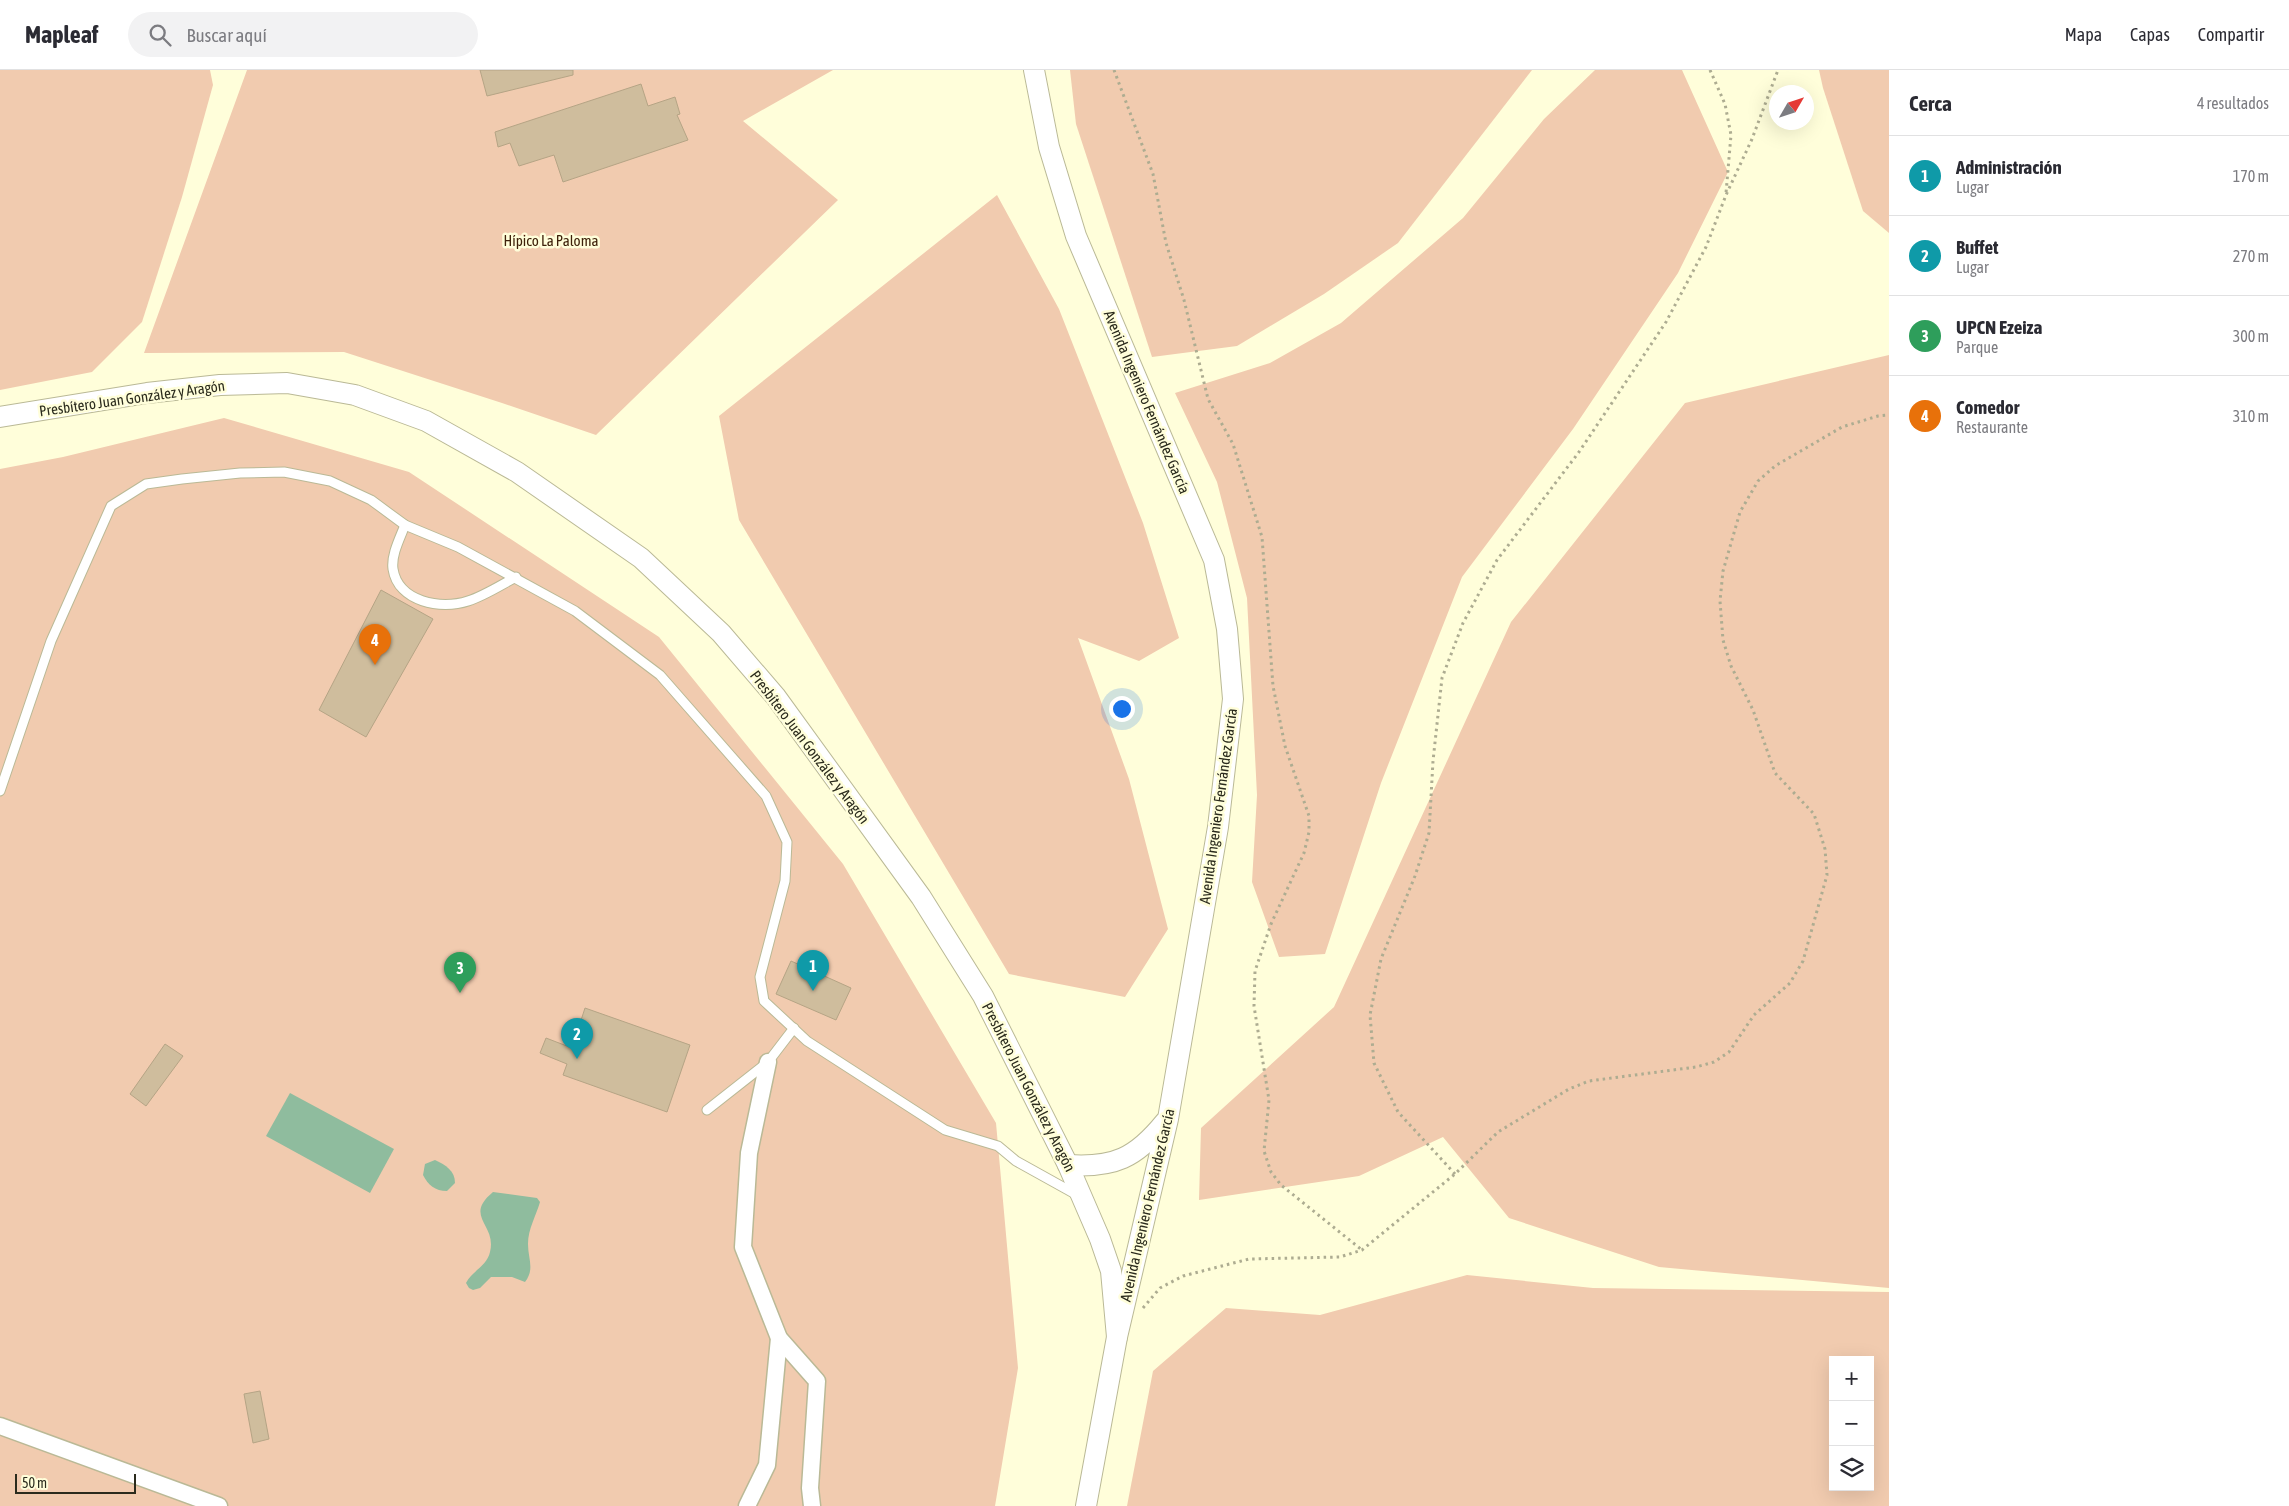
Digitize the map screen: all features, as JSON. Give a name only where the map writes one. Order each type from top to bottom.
[{"type":"street","name":"Avenida Ingeniero Fernández García","points":[[1034,70],[1049,147],[1076,236],[1214,560],[1227,628],[1233,699],[1218,827],[1168,1119],[1117,1337],[1086,1506]]},
{"type":"street","name":"Presbítero Juan González y Aragón","points":[[0,417],[147,393],[220,385],[286,384],[355,394],[426,421],[517,472],[641,558],[721,633],[776,697],[921,897],[983,996],[1083,1198],[1111,1271],[1117,1337]]},
{"type":"street","points":[[768,1062],[749,1153],[743,1247],[779,1338],[817,1381],[810,1488],[812,1506]]},
{"type":"street","points":[[1068,1165],[1094,1167],[1123,1159],[1149,1142],[1168,1119]]},
{"type":"street","points":[[747,1506],[767,1465],[779,1338]]},
{"type":"street","points":[[0,1426],[219,1506]]},
{"type":"lane","points":[[0,790],[51,641],[111,506],[146,484],[240,473],[284,472],[330,481],[371,500],[404,525],[458,547],[516,577],[575,611],[660,675],[766,796],[787,842],[786,881],[760,977],[764,1001],[807,1041],[945,1130],[998,1146],[1016,1161],[1083,1198]]},
{"type":"lane","points":[[404,525],[393,567],[396,580],[407,594],[435,605],[467,602],[516,577]]},
{"type":"lane","points":[[707,1110],[768,1062],[794,1028]]},
{"type":"path","points":[[1710,70],[1725,104],[1731,135],[1726,195]]},
{"type":"path","points":[[1455,1174],[1398,1112],[1374,1063],[1370,1015],[1382,959],[1415,876],[1429,834],[1433,761],[1442,678],[1463,623],[1497,560],[1579,452],[1666,322],[1706,247],[1726,195],[1752,139],[1778,70]]},
{"type":"path","points":[[1142,1309],[1160,1288],[1183,1276],[1250,1259],[1340,1257],[1362,1250],[1455,1174],[1498,1132],[1569,1089],[1589,1082],[1696,1067],[1714,1062],[1729,1052],[1754,1015],[1790,983],[1803,961],[1827,875],[1825,849],[1814,814],[1775,773],[1753,710],[1731,666],[1723,640],[1720,601],[1723,571],[1740,512],[1758,481],[1775,466],[1842,427],[1878,416],[1889,415]]},
{"type":"green space","points":[[0,70],[210,70],[213,85],[182,197],[142,322],[92,372],[0,390]]},
{"type":"green space","name":"Hípico La Paloma","points":[[247,70],[833,70],[743,121],[838,200],[596,435],[344,352],[144,353]]},
{"type":"green space","points":[[1070,70],[1532,70],[1398,243],[1324,294],[1237,346],[1152,357],[1076,124]]},
{"type":"green space","points":[[1595,70],[1682,70],[1728,172],[1678,273],[1573,429],[1462,577],[1381,783],[1325,954],[1279,957],[1252,882],[1257,795],[1247,598],[1217,482],[1175,393],[1270,363],[1341,323],[1463,218],[1544,119]]},
{"type":"green space","points":[[1819,70],[1889,70],[1889,233],[1863,211],[1823,88]]},
{"type":"green space","points":[[997,195],[1059,309],[1143,523],[1179,638],[1139,661],[1078,638],[1129,779],[1168,929],[1125,997],[1009,974],[739,520],[719,416]]},
{"type":"green space","points":[[1889,355],[1889,1288],[1659,1267],[1509,1218],[1443,1137],[1359,1176],[1199,1200],[1201,1128],[1334,1007],[1511,622],[1685,403]]},
{"type":"green space","points":[[224,418],[409,472],[659,637],[843,864],[996,1123],[1018,1368],[995,1506],[0,1506],[0,469],[63,457]]},
{"type":"green space","points":[[1467,1275],[1593,1288],[1889,1292],[1889,1506],[1127,1506],[1153,1371],[1226,1308],[1320,1315]]},
{"type":"shaded area","points":[[290,1093],[394,1149],[370,1193],[266,1136]]},
{"type":"shaded area","points":[[435,1160],[446,1166],[452,1172],[455,1179],[455,1183],[447,1191],[432,1187],[423,1175],[425,1164]]},
{"type":"shaded area","points":[[493,1192],[537,1198],[540,1202],[528,1238],[530,1273],[525,1282],[512,1277],[491,1277],[480,1288],[473,1290],[466,1283],[483,1265],[490,1252],[491,1242],[481,1215],[481,1208]]},
{"type":"building","points":[[480,70],[573,70],[573,75],[487,96]]},
{"type":"building","points":[[641,84],[648,106],[675,97],[680,114],[677,115],[688,140],[563,182],[554,155],[519,166],[510,143],[498,147],[495,132]]},
{"type":"building","points":[[381,590],[433,619],[366,737],[319,710]]},
{"type":"building","points":[[791,961],[851,988],[836,1020],[776,994]]},
{"type":"building","points":[[585,1008],[690,1045],[667,1112],[563,1075],[567,1064],[540,1053],[546,1038],[572,1048]]},
{"type":"building","points":[[165,1044],[183,1056],[146,1106],[130,1094]]},
{"type":"building","points":[[260,1391],[269,1439],[253,1443],[244,1394]]},
{"type":"place","name":"Comedor","points":[[375,665]]},
{"type":"place","name":"Administración","points":[[813,991]]},
{"type":"place","name":"UPCN Ezeiza","points":[[460,993]]},
{"type":"place","name":"Buffet","points":[[577,1059]]}]
